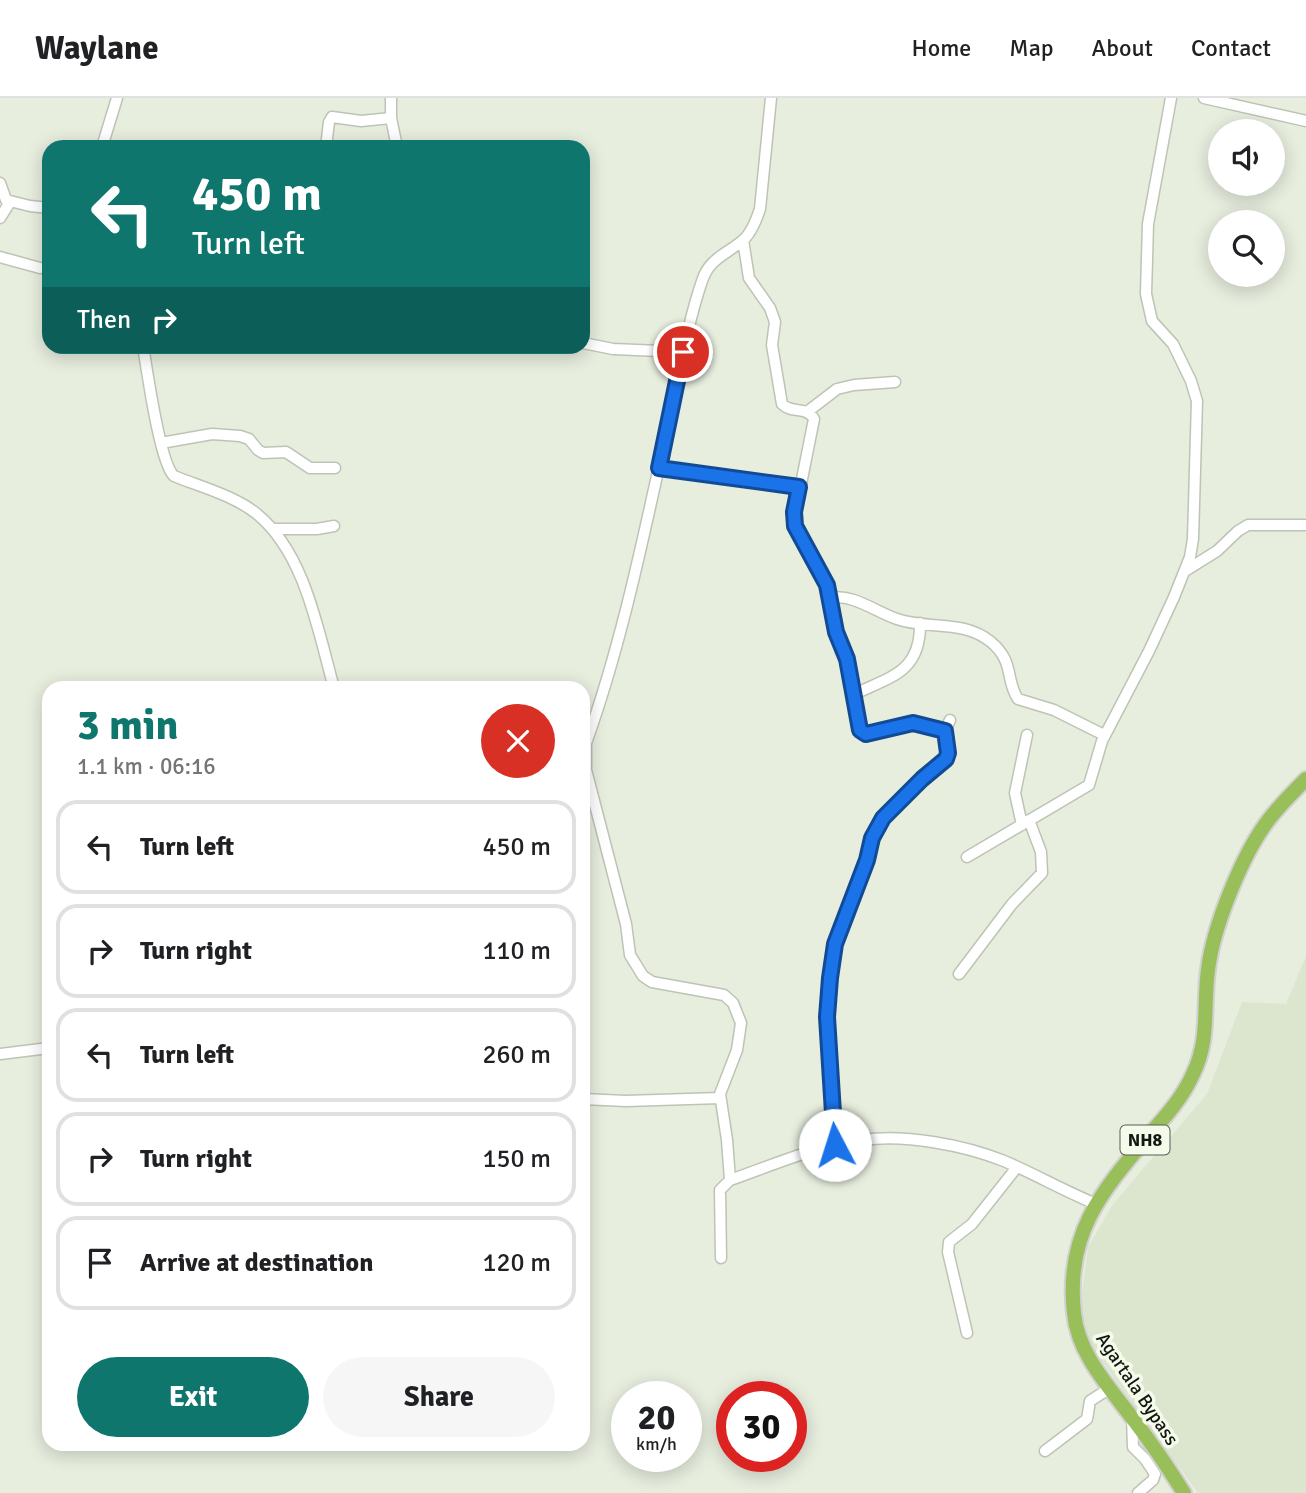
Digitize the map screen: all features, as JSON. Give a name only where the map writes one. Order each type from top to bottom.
[{"type":"highway","name":"Agartala Bypass","points":[[1184,1493],[1110,1388],[1079,1338],[1072,1293],[1076,1251],[1080,1235],[1096,1204],[1178,1099],[1193,1074],[1200,1059],[1206,1030],[1210,958],[1225,908],[1262,830],[1279,807],[1306,779]]},
{"type":"street","points":[[104,140],[117,98]]},
{"type":"street","points":[[391,98],[391,118],[396,140]]},
{"type":"street","points":[[590,732],[612,666],[644,541],[683,352],[705,272],[713,261],[743,240],[753,227],[760,209],[771,98]]},
{"type":"street","points":[[967,857],[1089,785],[1104,735],[1150,651],[1185,571],[1195,515],[1197,401],[1173,344],[1152,321],[1146,294],[1149,215],[1171,98]]},
{"type":"street","points":[[1204,98],[1306,121]]},
{"type":"street","points":[[327,140],[332,117],[361,121],[391,118]]},
{"type":"street","points":[[0,183],[4,198],[10,202],[42,207]]},
{"type":"street","points":[[0,218],[10,202]]},
{"type":"street","points":[[743,240],[749,278],[770,308],[775,322],[772,345],[782,404],[790,410],[807,412],[814,419],[794,512],[795,526],[822,575],[830,598],[836,632],[847,659],[858,727],[863,733],[871,733],[913,723],[945,731]]},
{"type":"street","points":[[0,257],[40,268]]},
{"type":"street","points":[[590,344],[614,349],[683,352]]},
{"type":"street","points":[[144,354],[167,466],[174,476],[250,509],[273,529],[310,600],[332,681]]},
{"type":"street","points":[[807,412],[837,389],[895,382]]},
{"type":"street","points":[[161,443],[212,434],[240,436],[249,439],[263,453],[286,452],[310,468],[335,468]]},
{"type":"street","points":[[659,468],[799,487]]},
{"type":"street","points":[[1185,571],[1217,551],[1248,525],[1306,525]]},
{"type":"street","points":[[273,529],[317,529],[334,526]]},
{"type":"street","points":[[830,598],[847,597],[896,619],[959,626],[979,634],[1003,654],[1010,670],[1014,694],[1018,699],[1054,710],[1104,735]]},
{"type":"street","points":[[853,695],[901,672],[912,657],[918,641],[919,623]]},
{"type":"street","points":[[835,1145],[827,1017],[835,944],[867,860],[872,838],[883,818],[946,759],[948,753],[945,731],[950,720]]},
{"type":"street","points":[[959,974],[1012,904],[1042,873],[1041,852],[1015,793],[1027,735]]},
{"type":"street","points":[[590,789],[628,931],[630,955],[635,966],[652,982],[724,995],[733,1003],[739,1015],[740,1039],[720,1098],[730,1180]]},
{"type":"street","points":[[0,1054],[42,1049]]},
{"type":"street","points":[[590,1099],[720,1098]]},
{"type":"street","points":[[720,1258],[720,1190],[730,1180],[835,1145],[879,1138],[930,1142],[984,1154],[1096,1204]]},
{"type":"street","points":[[967,1333],[948,1252],[949,1242],[972,1224],[1017,1167]]},
{"type":"street","points":[[1045,1451],[1087,1419],[1090,1401],[1110,1388]]},
{"type":"street","points":[[1132,1417],[1133,1447],[1155,1474],[1153,1480],[1138,1493]]},
{"type":"shaded area","points":[[1306,956],[1306,1493],[1198,1493],[1093,1349],[1080,1308],[1088,1247],[1113,1204],[1207,1094],[1242,1002],[1286,1004]]},
{"type":"route","points":[[683,352],[659,468],[799,487],[794,512],[795,526],[827,585],[836,632],[847,659],[860,730],[866,734],[913,723],[945,731],[948,747],[946,759],[883,818],[872,838],[867,860],[835,944],[830,978],[827,1045],[835,1145]]}]
